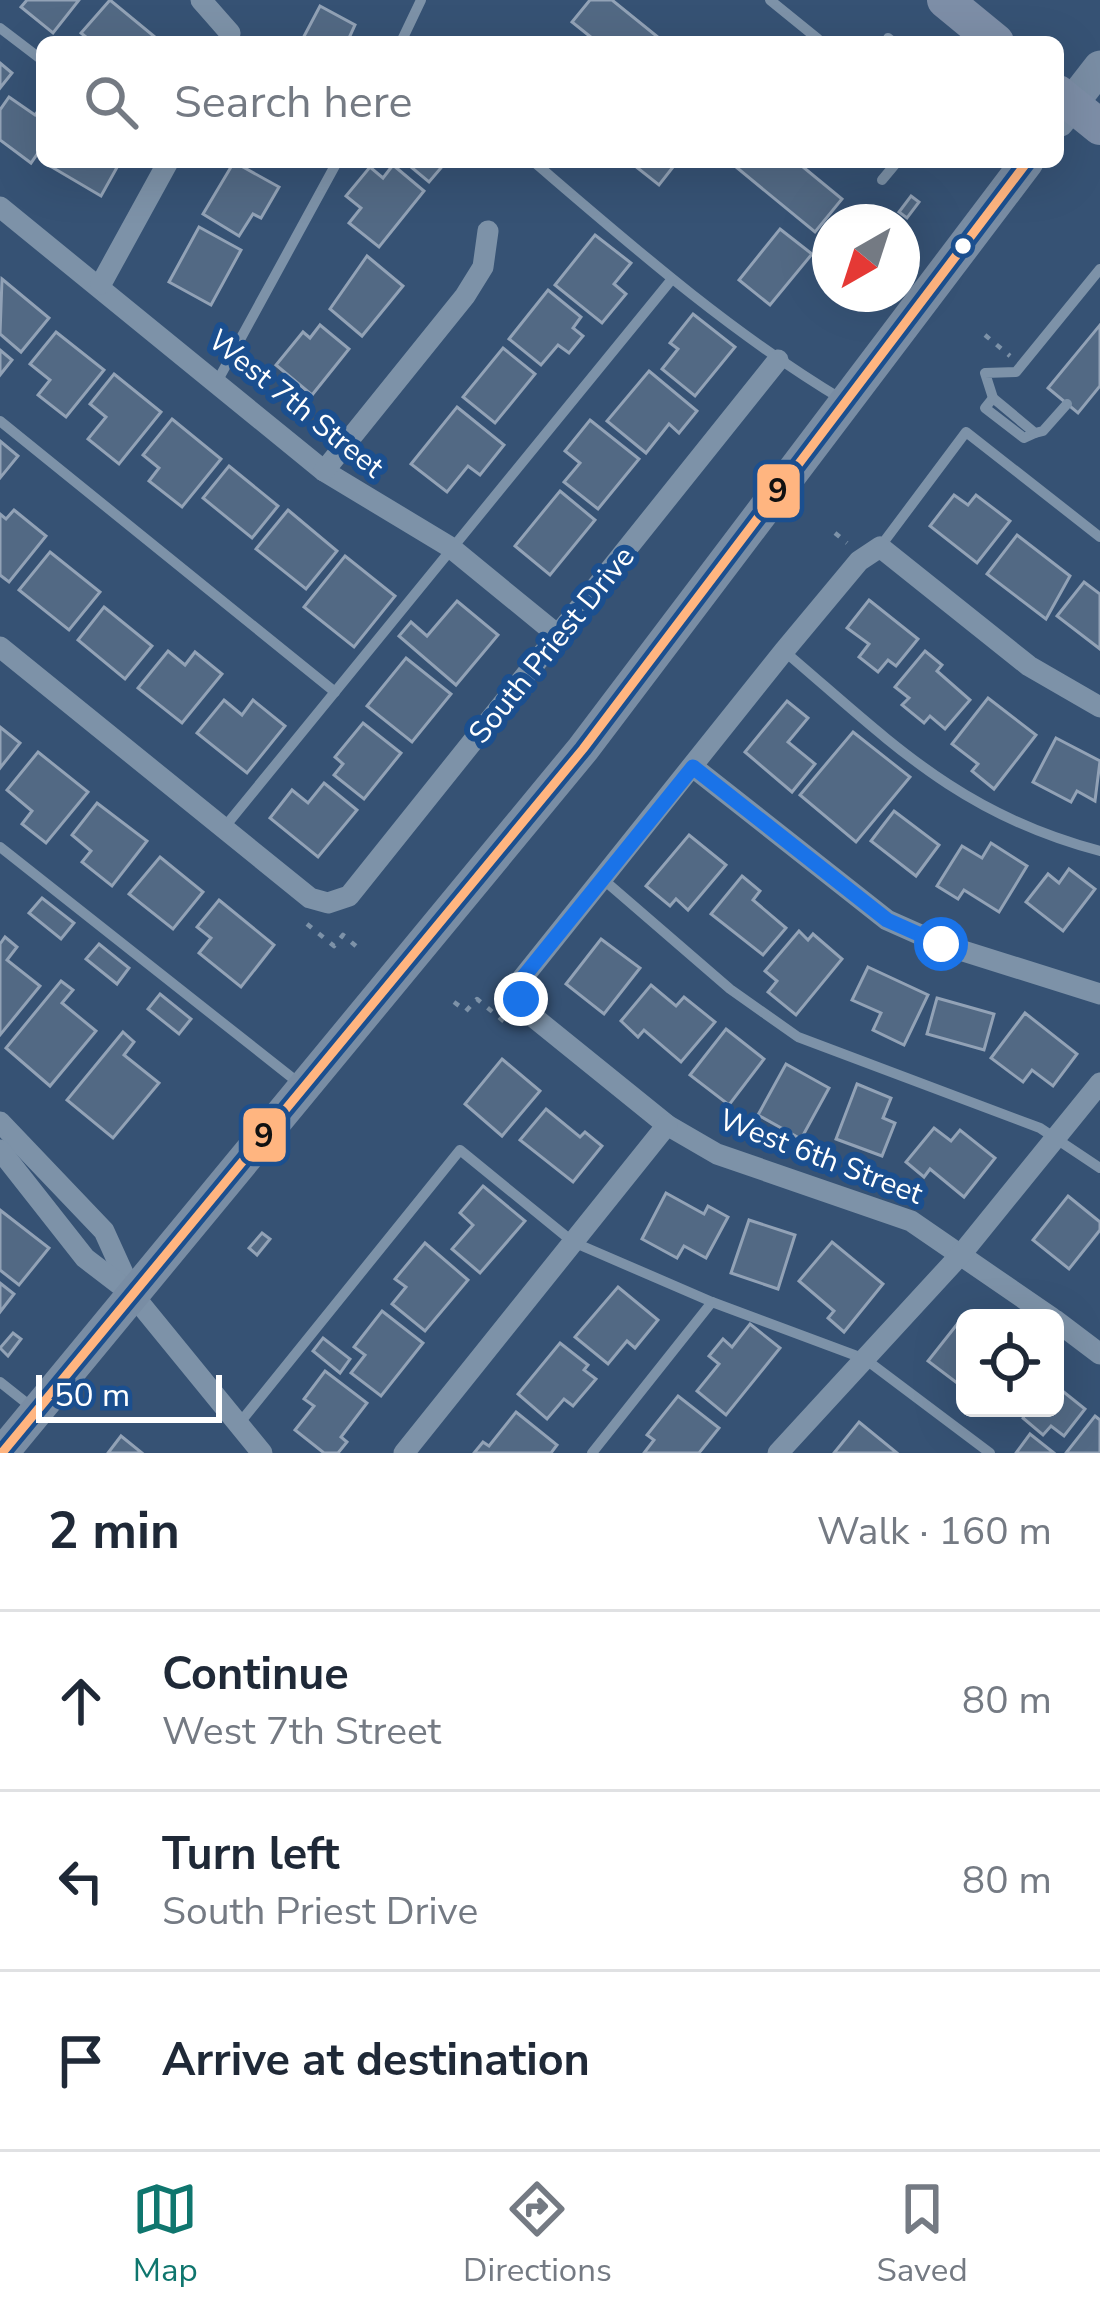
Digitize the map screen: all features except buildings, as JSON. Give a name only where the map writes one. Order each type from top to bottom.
[{"type":"main road","points":[[945,0],[989,36]]},
{"type":"main road","points":[[1064,104],[1100,67]]},
{"type":"main road","points":[[1064,107],[1100,127]]},
{"type":"main road","points":[[2,1453],[307,1090],[583,749],[1022,168]]},
{"type":"street","points":[[201,0],[228,36]]},
{"type":"street","points":[[101,284],[165,168]]},
{"type":"street","name":"West 7th Street","points":[[0,207],[101,284],[324,470],[450,547],[560,637]]},
{"type":"street","points":[[324,470],[465,296],[483,267],[488,231]]},
{"type":"street","name":"South Priest Drive","points":[[224,829],[310,898],[328,903],[349,896],[778,360]]},
{"type":"street","points":[[605,880],[784,651],[859,561],[880,547],[1029,665],[1100,707]]},
{"type":"street","points":[[0,647],[224,829]]},
{"type":"street","points":[[693,767],[887,920],[941,944],[1100,994]]},
{"type":"street","name":"West 6th Street","points":[[605,880],[521,980],[521,999],[531,1015],[668,1125],[717,1154],[774,1178],[911,1221],[963,1252],[1040,1309]]},
{"type":"street","points":[[778,1453],[963,1252],[1100,1083]]},
{"type":"street","points":[[0,1122],[104,1231],[133,1294],[262,1453]]},
{"type":"street","points":[[404,1453],[668,1125]]},
{"type":"street","points":[[0,1150],[85,1258],[133,1294]]},
{"type":"street","name":"West 6th Street","points":[[1064,1327],[1100,1354]]},
{"type":"lane","points":[[404,36],[421,0]]},
{"type":"lane","points":[[770,0],[814,36]]},
{"type":"lane","points":[[0,28],[36,55]]},
{"type":"lane","points":[[218,380],[334,168]]},
{"type":"lane","points":[[541,168],[672,279],[778,360],[845,402]]},
{"type":"lane","points":[[882,180],[892,168]]},
{"type":"lane","points":[[1067,404],[1043,431],[1035,433],[993,398],[986,373],[1016,372],[1100,269]]},
{"type":"lane","points":[[224,829],[672,279]]},
{"type":"lane","points":[[0,421],[335,692]]},
{"type":"lane","points":[[880,547],[966,433],[1100,537]]},
{"type":"lane","points":[[784,651],[921,770],[992,815],[1100,851]]},
{"type":"lane","points":[[0,847],[307,1090]]},
{"type":"lane","points":[[605,880],[730,989],[798,1037],[887,1074],[963,1095],[1057,1136],[1100,1168]]},
{"type":"lane","points":[[238,1425],[460,1150],[573,1242],[712,1302],[865,1359],[990,1453]]},
{"type":"lane","points":[[592,1453],[712,1302]]},
{"type":"lane","points":[[0,1382],[36,1412]]},
{"type":"path","points":[[985,335],[1010,356]]},
{"type":"path","points":[[307,924],[334,946],[343,935],[357,947]]},
{"type":"path","points":[[454,1002],[466,1011],[477,999],[507,1024],[510,1021]]},
{"type":"transit line","name":"9","points":[[2,1453],[583,749],[1022,168]]},
{"type":"route","points":[[521,999],[521,980],[693,767],[887,920],[941,944]]}]
